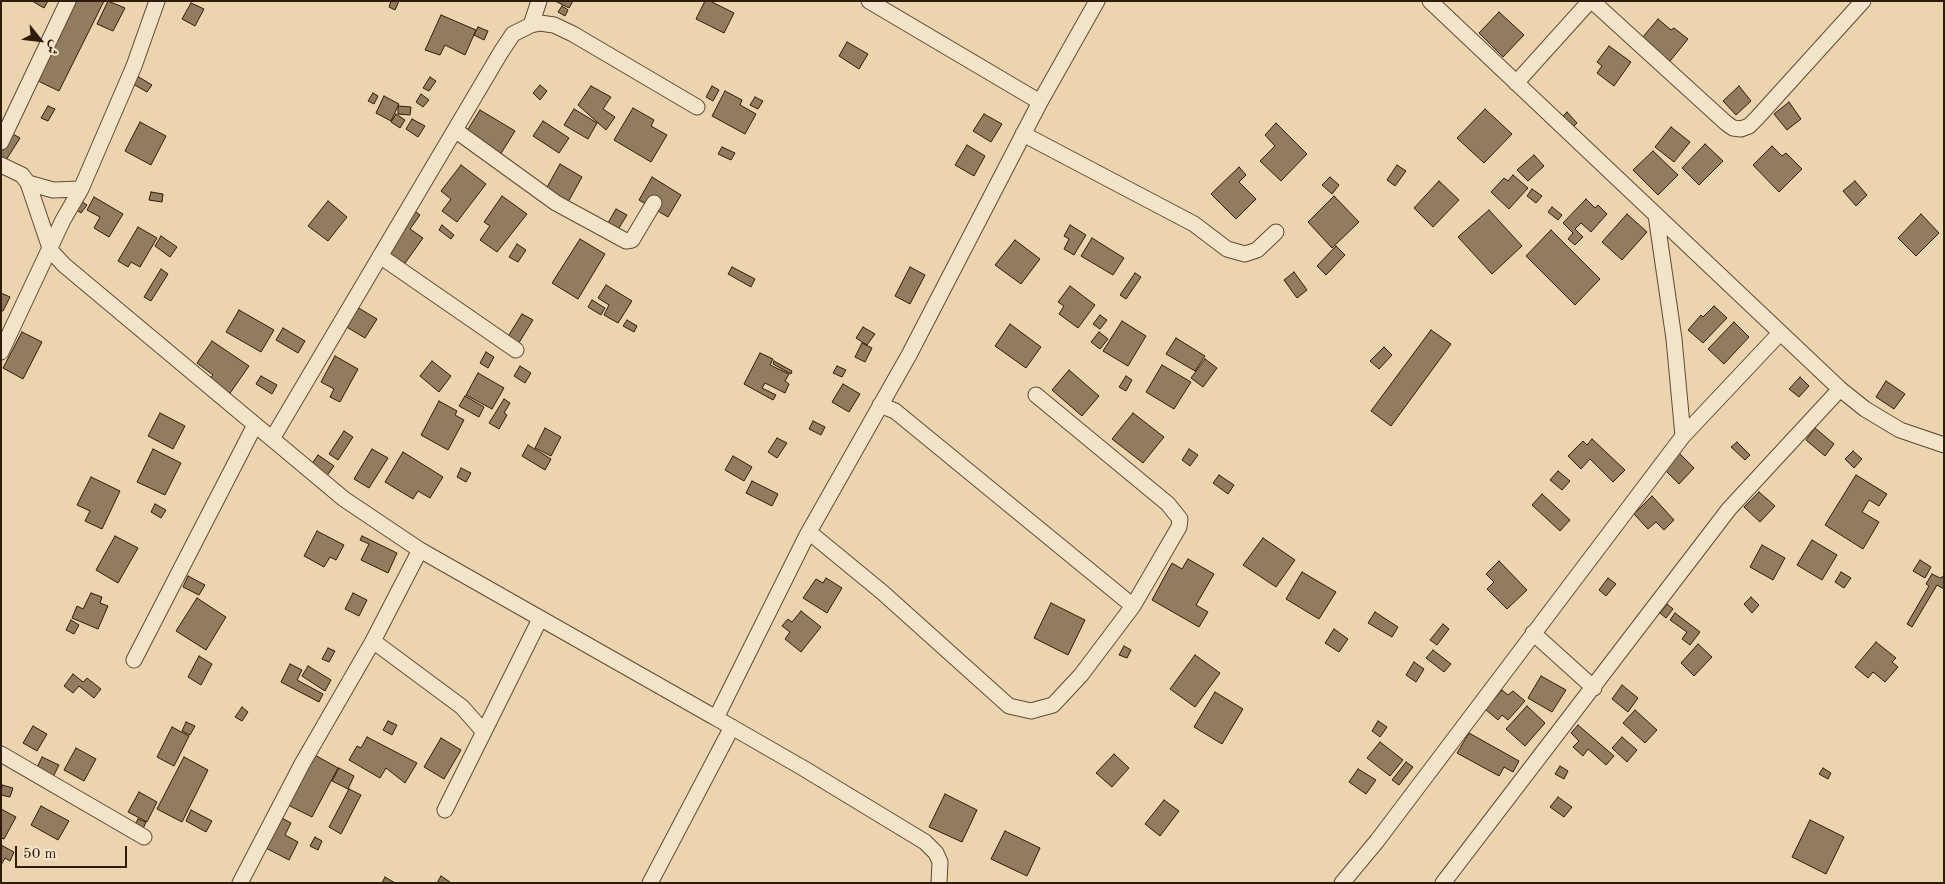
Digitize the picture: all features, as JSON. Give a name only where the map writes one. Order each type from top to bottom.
[{"type":"street","points":[[1,142],[68,1]]},
{"type":"street","points":[[1,352],[51,250],[63,220],[81,189],[134,66],[158,1]]},
{"type":"street","points":[[531,25],[539,1]]},
{"type":"street","points":[[869,1],[1040,102]]},
{"type":"street","points":[[716,718],[809,532],[909,355],[1023,134],[1097,1]]},
{"type":"street","points":[[1430,1],[1840,389],[1865,409],[1900,430],[1944,445]]},
{"type":"street","points":[[1516,83],[1591,1],[1726,123],[1733,128],[1741,129],[1749,126],[1757,118],[1863,1]]},
{"type":"street","points":[[272,439],[509,40],[521,28],[531,25],[554,25],[573,34],[697,107]]},
{"type":"street","points":[[455,130],[556,203],[626,241],[632,240],[654,203]]},
{"type":"street","points":[[1023,134],[1194,224],[1226,249],[1245,254],[1257,250],[1276,232]]},
{"type":"street","points":[[1,164],[22,175],[28,183],[51,250],[80,280],[344,498],[420,550],[732,727],[925,842],[936,853],[940,862],[940,883]]},
{"type":"street","points":[[28,183],[53,190],[81,189]]},
{"type":"street","points":[[1656,215],[1674,339],[1683,436]]},
{"type":"street","points":[[380,256],[516,350]]},
{"type":"street","points":[[1342,883],[1683,436],[1780,333]]},
{"type":"street","points":[[1443,883],[1729,509],[1840,389]]},
{"type":"street","points":[[809,532],[882,592],[999,698],[1018,709],[1031,711],[1053,705],[1081,675],[1132,606],[1175,535],[1180,519],[1168,504],[1036,395]]},
{"type":"street","points":[[880,405],[895,411],[1132,606]]},
{"type":"street","points":[[134,660],[255,425]]},
{"type":"street","points":[[240,883],[302,764],[373,641],[420,550]]},
{"type":"street","points":[[445,810],[540,618]]},
{"type":"street","points":[[1533,633],[1594,688]]},
{"type":"street","points":[[373,641],[462,706],[484,732]]},
{"type":"street","points":[[650,883],[732,727]]},
{"type":"street","points":[[1,754],[144,837]]},
{"type":"building","points":[[32,1],[48,1],[44,8]]},
{"type":"building","points":[[76,1],[104,1],[59,91],[36,80]]},
{"type":"building","points":[[108,1],[125,8],[113,31],[97,24]]},
{"type":"building","points":[[391,1],[399,1],[395,10],[389,7]]},
{"type":"building","points":[[555,1],[573,1],[569,8]]},
{"type":"building","points":[[705,1],[710,1],[734,13],[724,33],[696,19]]},
{"type":"building","points":[[191,3],[204,9],[195,26],[182,19]]},
{"type":"building","points":[[562,6],[568,10],[565,16],[558,12]]},
{"type":"building","points":[[1499,12],[1524,35],[1503,57],[1479,33]]},
{"type":"building","points":[[441,15],[476,30],[465,55],[445,45],[440,55],[425,50]]},
{"type":"building","points":[[1658,19],[1671,30],[1674,28],[1688,39],[1670,61],[1642,38]]},
{"type":"building","points":[[478,27],[488,31],[484,40],[474,35]]},
{"type":"building","points":[[847,42],[868,54],[859,69],[839,56]]},
{"type":"building","points":[[1609,46],[1631,62],[1614,86],[1597,73],[1602,66],[1597,62]]},
{"type":"building","points":[[137,76],[152,85],[147,92],[133,84]]},
{"type":"building","points":[[430,77],[436,81],[429,91],[423,88]]},
{"type":"building","points":[[540,85],[547,91],[540,100],[533,93]]},
{"type":"building","points":[[591,86],[611,97],[603,109],[615,117],[606,130],[578,105]]},
{"type":"building","points":[[712,86],[719,90],[713,101],[706,97]]},
{"type":"building","points":[[1739,86],[1751,101],[1736,115],[1723,101]]},
{"type":"building","points":[[725,91],[742,100],[740,105],[756,114],[745,134],[712,116]]},
{"type":"building","points":[[373,93],[378,96],[374,104],[368,101]]},
{"type":"building","points":[[421,94],[429,100],[423,107],[416,102]]},
{"type":"building","points":[[384,96],[399,104],[391,121],[376,113]]},
{"type":"building","points":[[755,97],[763,101],[758,109],[750,105]]},
{"type":"building","points":[[1789,102],[1801,119],[1787,130],[1774,114]]},
{"type":"building","points":[[48,106],[55,109],[48,121],[41,118]]},
{"type":"building","points":[[398,106],[411,107],[410,115],[398,114]]},
{"type":"building","points":[[633,108],[654,120],[651,126],[667,135],[651,162],[614,140]]},
{"type":"building","points":[[574,109],[597,123],[588,139],[564,125]]},
{"type":"building","points":[[1485,109],[1512,134],[1484,163],[1457,138]]},
{"type":"building","points":[[480,110],[515,131],[500,155],[465,134]]},
{"type":"building","points":[[1567,112],[1577,123],[1571,129],[1561,118]]},
{"type":"building","points":[[396,114],[405,120],[400,128],[391,122]]},
{"type":"building","points":[[984,114],[1002,124],[991,142],[973,131]]},
{"type":"building","points":[[412,119],[425,126],[418,137],[406,129]]},
{"type":"building","points":[[543,121],[569,138],[559,153],[533,136]]},
{"type":"building","points":[[140,122],[166,136],[151,165],[125,151]]},
{"type":"building","points":[[1276,123],[1307,154],[1281,181],[1260,161],[1275,146],[1265,135]]},
{"type":"building","points":[[1671,127],[1690,142],[1674,162],[1655,147]]},
{"type":"building","points":[[11,133],[20,138],[6,160],[1,157],[1,149]]},
{"type":"building","points":[[1705,144],[1723,161],[1699,185],[1682,168]]},
{"type":"building","points":[[967,145],[985,156],[974,176],[955,165]]},
{"type":"building","points":[[1772,146],[1782,156],[1786,153],[1802,169],[1779,192],[1753,165]]},
{"type":"building","points":[[722,147],[735,153],[731,160],[718,154]]},
{"type":"building","points":[[1653,151],[1678,175],[1658,195],[1633,170]]},
{"type":"building","points":[[1534,155],[1544,166],[1528,181],[1517,170]]},
{"type":"building","points":[[560,164],[582,177],[568,202],[546,189]]},
{"type":"building","points":[[461,165],[486,184],[457,222],[442,211],[451,199],[441,191]]},
{"type":"building","points":[[1397,165],[1406,171],[1395,186],[1387,180]]},
{"type":"building","points":[[1239,167],[1246,175],[1239,182],[1256,199],[1236,219],[1211,194]]},
{"type":"building","points":[[1513,175],[1528,188],[1509,209],[1491,192],[1504,178],[1508,181]]},
{"type":"building","points":[[652,177],[681,195],[668,217],[639,200]]},
{"type":"building","points":[[1330,177],[1339,185],[1332,194],[1322,185]]},
{"type":"building","points":[[1439,181],[1459,200],[1433,227],[1414,208]]},
{"type":"building","points":[[1855,181],[1867,195],[1856,206],[1843,191]]},
{"type":"building","points":[[1532,189],[1542,196],[1536,203],[1527,196]]},
{"type":"building","points":[[151,192],[163,194],[162,202],[149,200]]},
{"type":"building","points":[[502,196],[527,214],[497,252],[480,240],[490,226],[484,222]]},
{"type":"building","points":[[1334,196],[1359,222],[1332,248],[1308,222]]},
{"type":"building","points":[[94,197],[123,214],[109,237],[94,228],[100,217],[87,210]]},
{"type":"building","points":[[1586,199],[1595,208],[1598,205],[1607,214],[1591,232],[1581,223],[1575,229],[1583,237],[1575,245],[1568,239],[1573,233],[1563,223]]},
{"type":"building","points":[[79,200],[87,205],[81,213],[74,208]]},
{"type":"building","points":[[328,201],[347,217],[328,241],[308,226]]},
{"type":"building","points":[[1552,207],[1562,215],[1558,220],[1548,212]]},
{"type":"building","points":[[412,209],[420,215],[410,229],[423,238],[403,266],[378,260]]},
{"type":"building","points":[[616,209],[627,215],[614,236],[604,230]]},
{"type":"building","points":[[1489,210],[1522,246],[1492,274],[1458,237]]},
{"type":"building","points":[[1627,214],[1647,232],[1622,260],[1602,242]]},
{"type":"building","points":[[1921,214],[1939,233],[1916,256],[1898,238]]},
{"type":"building","points":[[442,225],[454,235],[451,239],[439,230]]},
{"type":"building","points":[[1070,225],[1086,235],[1074,255],[1064,249],[1069,239],[1064,236]]},
{"type":"building","points":[[138,227],[157,238],[140,267],[131,262],[128,267],[118,261]]},
{"type":"building","points":[[1551,230],[1600,279],[1575,305],[1526,256]]},
{"type":"building","points":[[161,236],[177,247],[170,257],[155,246]]},
{"type":"building","points":[[1092,238],[1124,258],[1113,275],[1081,256]]},
{"type":"building","points":[[580,239],[605,254],[578,299],[552,283]]},
{"type":"building","points":[[1015,240],[1040,259],[1021,284],[995,265]]},
{"type":"building","points":[[517,244],[526,250],[518,262],[509,257]]},
{"type":"building","points":[[1336,246],[1345,255],[1326,275],[1317,266]]},
{"type":"building","points":[[732,267],[755,279],[751,287],[728,274]]},
{"type":"building","points":[[910,267],[925,275],[910,304],[895,296]]},
{"type":"building","points":[[161,269],[168,274],[151,301],[144,297]]},
{"type":"building","points":[[1294,272],[1307,290],[1297,298],[1284,280]]},
{"type":"building","points":[[1135,273],[1141,277],[1126,299],[1120,295]]},
{"type":"building","points":[[606,285],[632,301],[618,323],[604,315],[609,305],[598,298]]},
{"type":"building","points":[[1070,286],[1095,305],[1078,328],[1059,314],[1064,306],[1058,302]]},
{"type":"building","points":[[1,293],[10,297],[3,311],[1,311]]},
{"type":"building","points":[[592,300],[605,308],[601,315],[588,307]]},
{"type":"building","points":[[352,304],[377,319],[365,338],[340,323]]},
{"type":"building","points":[[1714,306],[1727,318],[1703,343],[1688,330],[1701,315],[1703,317]]},
{"type":"building","points":[[239,310],[274,330],[261,352],[226,332]]},
{"type":"building","points":[[522,314],[533,320],[515,349],[504,343]]},
{"type":"building","points":[[1100,315],[1107,320],[1100,329],[1093,324]]},
{"type":"building","points":[[627,320],[637,326],[634,332],[623,326]]},
{"type":"building","points":[[1122,321],[1146,336],[1128,366],[1103,351]]},
{"type":"building","points":[[1734,322],[1749,337],[1724,364],[1708,349]]},
{"type":"building","points":[[1010,324],[1041,347],[1026,368],[995,346]]},
{"type":"building","points":[[863,327],[875,334],[867,345],[856,338]]},
{"type":"building","points":[[283,328],[305,341],[298,353],[276,340]]},
{"type":"building","points":[[1431,330],[1451,344],[1391,426],[1371,411]]},
{"type":"building","points":[[22,332],[42,342],[23,379],[3,368]]},
{"type":"building","points":[[1099,332],[1108,339],[1100,349],[1091,342]]},
{"type":"building","points":[[1176,338],[1205,356],[1195,371],[1166,354]]},
{"type":"building","points":[[212,341],[249,366],[228,396],[207,382],[213,375],[197,363]]},
{"type":"building","points":[[862,343],[872,348],[865,362],[855,357]]},
{"type":"building","points":[[1384,347],[1392,355],[1379,369],[1370,361]]},
{"type":"building","points":[[486,352],[494,357],[488,368],[480,363]]},
{"type":"building","points":[[760,353],[773,359],[770,365],[789,374],[785,381],[789,384],[785,393],[765,383],[762,388],[776,395],[773,400],[744,384]]},
{"type":"building","points":[[335,356],[358,369],[340,402],[330,397],[334,389],[321,382]]},
{"type":"building","points":[[1205,359],[1217,368],[1203,387],[1191,378]]},
{"type":"building","points":[[432,361],[451,376],[439,392],[420,376]]},
{"type":"building","points":[[774,361],[792,371],[791,374],[773,364]]},
{"type":"building","points":[[1162,365],[1191,382],[1174,409],[1146,392]]},
{"type":"building","points":[[520,366],[531,373],[525,383],[514,376]]},
{"type":"building","points":[[837,366],[846,370],[842,377],[833,373]]},
{"type":"building","points":[[1069,370],[1099,396],[1082,416],[1052,390]]},
{"type":"building","points":[[478,373],[504,388],[492,409],[466,395]]},
{"type":"building","points":[[261,376],[277,385],[272,394],[256,384]]},
{"type":"building","points":[[1126,376],[1132,380],[1126,391],[1119,387]]},
{"type":"building","points":[[1800,377],[1809,386],[1799,397],[1789,389]]},
{"type":"building","points":[[1886,381],[1905,394],[1894,409],[1876,397]]},
{"type":"building","points":[[843,384],[860,394],[849,412],[832,402]]},
{"type":"building","points":[[465,396],[484,407],[479,417],[459,406]]},
{"type":"building","points":[[504,399],[510,403],[504,413],[507,415],[499,429],[489,423]]},
{"type":"building","points":[[439,401],[457,411],[455,415],[464,420],[448,450],[421,435]]},
{"type":"building","points":[[160,413],[185,426],[173,449],[148,436]]},
{"type":"building","points":[[1133,413],[1164,437],[1143,463],[1112,439]]},
{"type":"building","points":[[813,421],[825,427],[821,435],[809,429]]},
{"type":"building","points":[[545,428],[561,437],[551,456],[535,448]]},
{"type":"building","points":[[1815,428],[1834,444],[1825,456],[1806,440]]},
{"type":"building","points":[[344,431],[353,437],[338,460],[329,454]]},
{"type":"building","points":[[777,438],[787,443],[777,458],[768,452]]},
{"type":"building","points":[[1592,439],[1625,470],[1613,482],[1590,459],[1581,469],[1568,456],[1583,441],[1587,445]]},
{"type":"building","points":[[1737,442],[1750,455],[1745,460],[1731,447]]},
{"type":"building","points":[[528,445],[551,459],[545,470],[522,456]]},
{"type":"building","points":[[153,449],[181,463],[165,495],[137,482]]},
{"type":"building","points":[[372,449],[388,458],[369,488],[354,479]]},
{"type":"building","points":[[1189,449],[1198,455],[1190,466],[1182,460]]},
{"type":"building","points":[[1676,450],[1694,468],[1679,484],[1661,466]]},
{"type":"building","points":[[1853,451],[1862,459],[1854,468],[1845,459]]},
{"type":"building","points":[[403,452],[443,477],[430,498],[418,491],[413,499],[385,482]]},
{"type":"building","points":[[318,455],[334,466],[326,477],[311,465]]},
{"type":"building","points":[[733,456],[752,467],[744,481],[725,470]]},
{"type":"building","points":[[461,468],[471,473],[466,482],[457,477]]},
{"type":"building","points":[[1558,471],[1570,481],[1562,490],[1550,480]]},
{"type":"building","points":[[1219,475],[1234,485],[1228,494],[1213,483]]},
{"type":"building","points":[[1856,475],[1887,494],[1879,506],[1869,500],[1862,512],[1879,522],[1863,549],[1825,525]]},
{"type":"building","points":[[91,477],[120,491],[102,529],[85,521],[90,511],[77,505]]},
{"type":"building","points":[[752,481],[778,494],[772,506],[746,493]]},
{"type":"building","points":[[1759,492],[1775,506],[1760,522],[1744,507]]},
{"type":"building","points":[[1542,494],[1570,520],[1560,531],[1532,505]]},
{"type":"building","points":[[1652,496],[1674,520],[1664,530],[1656,522],[1648,529],[1634,514]]},
{"type":"building","points":[[155,504],[166,510],[161,518],[151,512]]},
{"type":"building","points":[[317,531],[344,545],[336,560],[330,557],[324,567],[304,556]]},
{"type":"building","points":[[115,536],[138,548],[118,583],[96,570]]},
{"type":"building","points":[[362,536],[397,553],[388,573],[361,560],[369,544],[360,540]]},
{"type":"building","points":[[1263,538],[1295,560],[1276,587],[1243,565]]},
{"type":"building","points":[[1812,540],[1837,555],[1822,580],[1797,565]]},
{"type":"building","points":[[1762,545],[1785,558],[1773,580],[1750,567]]},
{"type":"building","points":[[1188,559],[1214,574],[1196,605],[1208,612],[1199,627],[1152,600],[1172,563],[1182,569]]},
{"type":"building","points":[[1920,560],[1931,567],[1925,578],[1913,571]]},
{"type":"building","points":[[1499,561],[1527,590],[1507,609],[1487,589],[1494,582],[1486,574]]},
{"type":"building","points":[[1302,572],[1336,592],[1319,619],[1286,599]]},
{"type":"building","points":[[1841,572],[1851,578],[1844,588],[1835,582]]},
{"type":"building","points":[[1932,574],[1940,578],[1944,576],[1944,589],[1937,585],[1912,627],[1907,624],[1929,586],[1926,584]]},
{"type":"building","points":[[188,576],[205,585],[199,595],[183,587]]},
{"type":"building","points":[[826,578],[842,588],[827,613],[803,598],[816,579],[823,583]]},
{"type":"building","points":[[1608,578],[1616,584],[1606,596],[1599,590]]},
{"type":"building","points":[[91,593],[102,597],[100,603],[108,606],[98,629],[72,618],[77,606],[83,609]]},
{"type":"building","points":[[353,593],[367,600],[359,616],[345,609]]},
{"type":"building","points":[[1751,597],[1759,605],[1752,613],[1744,604]]},
{"type":"building","points":[[197,598],[226,617],[206,650],[176,631]]},
{"type":"building","points":[[1051,603],[1085,620],[1068,655],[1034,638]]},
{"type":"building","points":[[1667,604],[1673,609],[1666,618],[1660,613]]},
{"type":"building","points":[[801,611],[821,627],[801,652],[785,639],[790,632],[782,626],[788,619],[792,622]]},
{"type":"building","points":[[1375,612],[1398,627],[1392,637],[1368,623]]},
{"type":"building","points":[[1675,613],[1700,632],[1690,645],[1682,639],[1687,632],[1670,620]]},
{"type":"building","points":[[71,620],[79,625],[74,634],[66,630]]},
{"type":"building","points":[[1443,624],[1449,629],[1437,645],[1430,640]]},
{"type":"building","points":[[1334,629],[1348,639],[1339,652],[1325,643]]},
{"type":"building","points":[[1876,642],[1896,658],[1892,662],[1898,667],[1885,682],[1873,672],[1868,678],[1855,667]]},
{"type":"building","points":[[1698,644],[1712,657],[1694,676],[1681,663]]},
{"type":"building","points":[[1124,646],[1131,650],[1127,658],[1119,655]]},
{"type":"building","points":[[328,648],[335,651],[329,662],[322,659]]},
{"type":"building","points":[[1433,650],[1451,664],[1444,672],[1426,658]]},
{"type":"building","points":[[1195,655],[1220,673],[1195,707],[1170,689]]},
{"type":"building","points":[[199,656],[212,664],[201,685],[188,677]]},
{"type":"building","points":[[1414,662],[1424,669],[1416,682],[1406,675]]},
{"type":"building","points":[[290,664],[302,670],[297,680],[323,694],[319,702],[281,682]]},
{"type":"building","points":[[308,666],[331,680],[325,691],[302,676]]},
{"type":"building","points":[[73,674],[83,682],[87,678],[101,689],[94,698],[79,686],[73,693],[64,686]]},
{"type":"building","points":[[1541,676],[1566,690],[1552,712],[1528,698]]},
{"type":"building","points":[[1622,685],[1638,698],[1628,712],[1612,699]]},
{"type":"building","points":[[1502,690],[1508,695],[1513,691],[1525,701],[1508,720],[1502,715],[1498,720],[1485,709]]},
{"type":"building","points":[[1215,692],[1243,709],[1222,744],[1194,727]]},
{"type":"building","points":[[1527,706],[1545,723],[1525,746],[1506,729]]},
{"type":"building","points":[[242,707],[248,712],[242,721],[235,717]]},
{"type":"building","points":[[1635,710],[1657,730],[1645,743],[1623,723]]},
{"type":"building","points":[[388,721],[397,725],[392,735],[383,730]]},
{"type":"building","points":[[1378,721],[1387,727],[1380,737],[1372,731]]},
{"type":"building","points":[[186,722],[195,726],[190,735],[182,731]]},
{"type":"building","points":[[1578,725],[1614,756],[1606,765],[1588,749],[1583,756],[1573,747],[1579,741],[1571,733]]},
{"type":"building","points":[[33,726],[47,734],[37,751],[23,743]]},
{"type":"building","points":[[172,727],[189,736],[174,766],[157,757]]},
{"type":"building","points":[[1469,733],[1519,761],[1513,772],[1504,767],[1499,776],[1457,753]]},
{"type":"building","points":[[367,737],[417,763],[405,783],[386,768],[380,778],[349,760],[357,746],[361,748]]},
{"type":"building","points":[[1622,737],[1637,750],[1627,762],[1612,748]]},
{"type":"building","points":[[441,738],[461,750],[444,779],[424,767]]},
{"type":"building","points":[[1380,742],[1403,760],[1390,776],[1367,758]]},
{"type":"building","points":[[76,748],[96,759],[84,781],[64,770]]},
{"type":"building","points":[[313,754],[338,768],[312,817],[286,804]]},
{"type":"building","points":[[1114,754],[1129,768],[1112,787],[1096,773]]},
{"type":"building","points":[[42,757],[59,765],[48,787],[36,770]]},
{"type":"building","points":[[184,757],[208,770],[182,822],[157,809]]},
{"type":"building","points":[[1406,762],[1413,767],[1399,785],[1392,780]]},
{"type":"building","points":[[1560,766],[1568,771],[1564,779],[1555,774]]},
{"type":"building","points":[[339,768],[354,776],[348,789],[332,781]]},
{"type":"building","points":[[1823,768],[1831,773],[1828,779],[1819,774]]},
{"type":"building","points":[[1358,769],[1376,780],[1366,794],[1349,782]]},
{"type":"building","points":[[2,785],[13,788],[10,797],[1,795]]},
{"type":"building","points":[[349,789],[361,795],[341,834],[329,827]]},
{"type":"building","points":[[139,792],[157,802],[147,822],[128,812]]},
{"type":"building","points":[[945,794],[977,810],[962,842],[929,827]]},
{"type":"building","points":[[1558,797],[1572,807],[1564,817],[1550,807]]},
{"type":"building","points":[[1164,800],[1179,811],[1160,836],[1145,824]]},
{"type":"building","points":[[41,806],[69,821],[58,840],[31,825]]},
{"type":"building","points":[[1,809],[16,817],[4,839],[1,838]]},
{"type":"building","points":[[191,810],[212,821],[206,832],[186,821]]},
{"type":"building","points":[[280,817],[291,823],[285,835],[298,842],[289,860],[264,847]]},
{"type":"building","points":[[138,819],[146,822],[142,831],[134,827]]},
{"type":"building","points":[[1810,820],[1844,837],[1826,874],[1792,857]]},
{"type":"building","points":[[1005,831],[1040,848],[1027,876],[991,859]]},
{"type":"building","points":[[315,837],[322,841],[318,850],[310,846]]},
{"type":"building","points":[[1,845],[14,852],[10,861],[5,858],[1,865]]},
{"type":"building","points":[[441,876],[450,882],[450,883],[437,883]]},
{"type":"building","points":[[385,877],[395,883],[382,883]]}]
